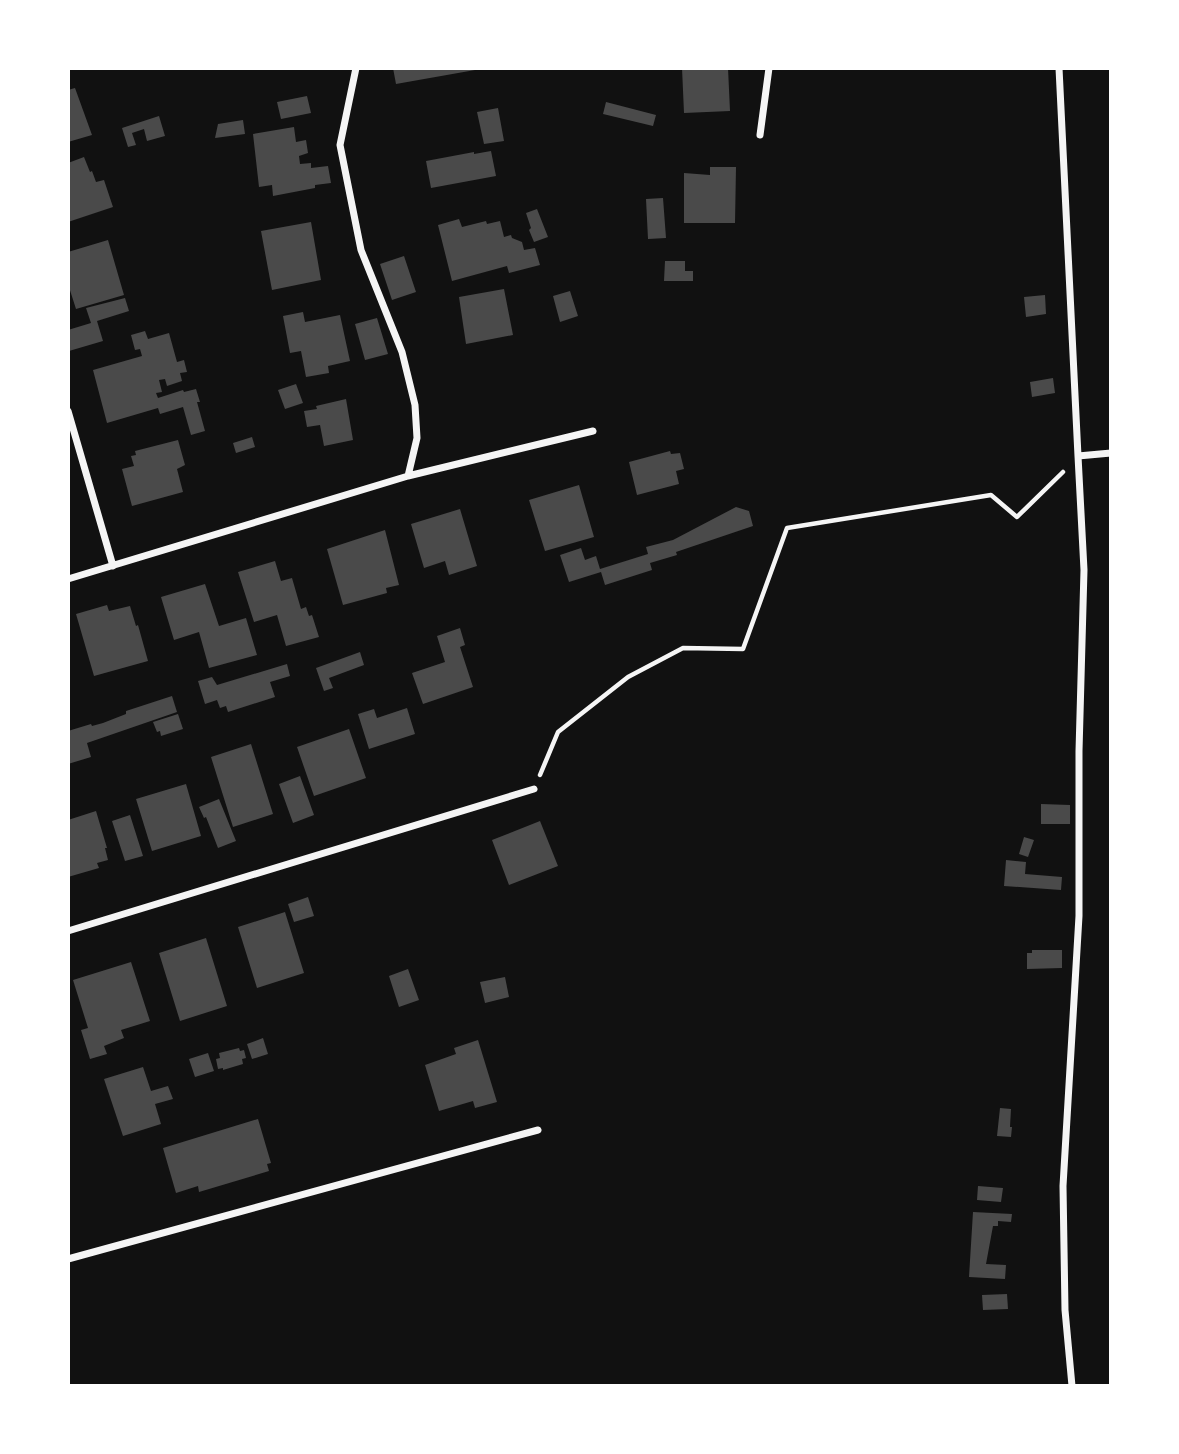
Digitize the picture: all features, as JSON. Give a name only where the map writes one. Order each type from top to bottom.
[{"type":"street","points":[[356,68],[340,145],[361,250],[402,352],[415,405],[417,438],[408,476]]},
{"type":"street","points":[[760,135],[769,68]]},
{"type":"street","points":[[1059,68],[1084,570],[1079,751],[1079,916],[1063,1186],[1065,1310],[1072,1386]]},
{"type":"street","points":[[68,411],[114,566]]},
{"type":"street","points":[[68,579],[408,476],[593,431]]},
{"type":"street","points":[[1078,456],[1111,453]]},
{"type":"street","points":[[68,932],[534,789]]},
{"type":"street","points":[[68,1259],[538,1129]]},
{"type":"path","points":[[534,789],[558,732],[628,677],[683,648],[743,649],[787,528],[991,495],[1017,517],[1078,456]]},
{"type":"building","points":[[393,68],[474,68],[475,70],[396,84]]},
{"type":"building","points":[[682,68],[728,68],[730,111],[684,113]]},
{"type":"building","points":[[75,88],[92,135],[68,142],[68,90]]},
{"type":"building","points":[[307,96],[311,113],[281,119],[277,102]]},
{"type":"building","points":[[606,102],[656,115],[653,126],[603,114]]},
{"type":"building","points":[[498,108],[504,141],[484,144],[477,112]]},
{"type":"building","points":[[159,116],[165,136],[147,141],[144,129],[132,133],[136,145],[128,147],[122,128]]},
{"type":"building","points":[[243,120],[245,134],[215,138],[218,124]]},
{"type":"building","points":[[294,127],[296,142],[306,140],[308,153],[299,156],[300,164],[311,163],[311,168],[328,166],[331,183],[273,196],[272,185],[259,187],[253,134]]},
{"type":"building","points":[[491,151],[496,176],[431,188],[426,161]]},
{"type":"building","points":[[84,157],[96,182],[104,180],[113,207],[68,222],[68,163]]},
{"type":"building","points":[[710,167],[736,167],[735,223],[684,223],[684,173],[710,175]]},
{"type":"building","points":[[663,198],[666,238],[648,239],[646,199]]},
{"type":"building","points":[[537,209],[548,237],[534,242],[526,213]]},
{"type":"building","points":[[459,219],[462,227],[486,221],[487,224],[500,221],[504,237],[511,235],[522,242],[524,250],[535,248],[540,265],[509,273],[507,266],[452,281],[438,225]]},
{"type":"building","points":[[311,222],[321,280],[272,290],[261,231]]},
{"type":"building","points":[[108,240],[124,295],[76,309],[68,284],[68,252]]},
{"type":"building","points":[[404,256],[416,292],[392,300],[380,264]]},
{"type":"building","points":[[665,261],[685,261],[685,271],[693,271],[693,281],[664,281]]},
{"type":"building","points":[[504,289],[513,335],[466,344],[459,297]]},
{"type":"building","points":[[570,291],[578,316],[560,322],[553,296]]},
{"type":"building","points":[[1045,295],[1046,314],[1026,317],[1024,297]]},
{"type":"building","points":[[125,298],[129,311],[97,321],[103,341],[69,351],[68,330],[91,323],[86,308]]},
{"type":"building","points":[[303,312],[305,322],[340,315],[350,361],[328,366],[329,373],[306,377],[301,351],[290,353],[283,316]]},
{"type":"building","points":[[377,318],[388,354],[365,360],[355,324]]},
{"type":"building","points":[[145,331],[148,339],[169,333],[177,362],[184,360],[187,372],[180,373],[182,381],[167,386],[165,379],[159,380],[162,392],[156,393],[158,398],[196,389],[205,431],[191,435],[183,407],[160,414],[158,408],[107,423],[93,370],[142,356],[140,349],[135,350],[131,335]]},
{"type":"building","points":[[1053,378],[1055,393],[1032,397],[1030,382]]},
{"type":"building","points":[[296,384],[303,403],[285,409],[278,390]]},
{"type":"building","points":[[346,399],[353,440],[324,446],[320,425],[307,427],[304,411]]},
{"type":"building","points":[[252,437],[255,447],[236,453],[233,443]]},
{"type":"building","points":[[178,440],[185,465],[177,469],[183,492],[132,506],[122,469],[134,466],[131,456],[136,455],[135,451]]},
{"type":"building","points":[[670,451],[671,454],[680,453],[684,469],[676,471],[679,484],[637,495],[629,462]]},
{"type":"building","points":[[579,485],[594,537],[545,551],[529,500]]},
{"type":"building","points":[[736,507],[749,511],[753,526],[676,552],[677,555],[650,563],[652,570],[605,585],[601,572],[569,582],[560,555],[581,548],[585,560],[596,556],[600,569],[648,554],[646,547],[673,540]]},
{"type":"building","points":[[460,509],[477,566],[449,575],[445,561],[424,568],[411,524]]},
{"type":"building","points":[[385,530],[399,585],[386,588],[387,593],[343,605],[327,549]]},
{"type":"building","points":[[275,561],[281,581],[292,578],[301,609],[306,607],[309,616],[312,615],[319,637],[286,646],[277,615],[254,622],[238,572]]},
{"type":"building","points":[[205,584],[219,626],[246,618],[257,655],[209,668],[199,632],[174,640],[161,597]]},
{"type":"building","points":[[107,605],[109,611],[130,606],[148,661],[94,676],[76,614]]},
{"type":"building","points":[[460,628],[465,645],[460,647],[473,687],[423,704],[412,673],[445,662],[437,636]]},
{"type":"building","points":[[360,652],[364,665],[329,678],[333,688],[324,691],[316,668]]},
{"type":"building","points":[[287,664],[290,676],[270,682],[275,697],[228,712],[226,706],[220,708],[217,700],[205,704],[198,681],[212,677],[217,685]]},
{"type":"building","points":[[172,696],[177,712],[87,743],[91,757],[68,764],[68,731],[103,723],[126,714],[126,711]]},
{"type":"building","points":[[407,708],[415,734],[369,749],[358,714],[374,709],[377,718]]},
{"type":"building","points":[[178,714],[183,729],[161,736],[153,722]]},
{"type":"building","points":[[349,729],[366,778],[314,796],[297,747]]},
{"type":"building","points":[[251,744],[273,814],[233,827],[211,757]]},
{"type":"building","points":[[300,776],[314,815],[293,823],[279,784]]},
{"type":"building","points":[[186,784],[201,836],[152,851],[136,799]]},
{"type":"building","points":[[219,799],[236,841],[218,848],[206,817],[204,818],[199,807]]},
{"type":"building","points":[[1041,804],[1070,805],[1070,824],[1041,824]]},
{"type":"building","points":[[96,811],[108,860],[97,863],[99,868],[68,877],[68,820]]},
{"type":"building","points":[[130,815],[143,856],[125,861],[112,821]]},
{"type":"building","points":[[540,821],[558,866],[509,885],[492,840]]},
{"type":"building","points":[[1024,837],[1034,840],[1028,857],[1019,854]]},
{"type":"building","points":[[1006,860],[1026,862],[1025,874],[1062,877],[1061,890],[1004,886]]},
{"type":"building","points":[[308,897],[314,916],[294,922],[288,904]]},
{"type":"building","points":[[285,912],[304,973],[257,988],[238,927]]},
{"type":"building","points":[[206,938],[227,1006],[180,1021],[159,953]]},
{"type":"building","points":[[1032,950],[1062,950],[1062,968],[1027,969],[1027,953],[1032,953]]},
{"type":"building","points":[[131,962],[150,1021],[121,1030],[124,1038],[104,1046],[107,1054],[90,1059],[81,1030],[88,1028],[73,980]]},
{"type":"building","points":[[408,969],[419,1000],[399,1007],[389,976]]},
{"type":"building","points":[[505,977],[509,997],[485,1003],[480,982]]},
{"type":"building","points":[[263,1038],[268,1054],[252,1059],[247,1044]]},
{"type":"building","points":[[478,1040],[497,1102],[475,1108],[473,1101],[439,1111],[425,1065],[456,1054],[454,1048]]},
{"type":"building","points":[[239,1048],[240,1051],[244,1050],[246,1058],[242,1059],[243,1064],[218,1069],[216,1059],[220,1058],[219,1053]]},
{"type":"building","points":[[208,1053],[214,1071],[195,1077],[189,1059]]},
{"type":"building","points":[[143,1067],[151,1091],[168,1086],[173,1099],[155,1104],[161,1124],[123,1136],[104,1079]]},
{"type":"building","points":[[1000,1108],[1011,1109],[1011,1137],[997,1136]]},
{"type":"building","points":[[258,1119],[271,1163],[267,1164],[269,1171],[199,1192],[198,1186],[176,1193],[163,1148]]},
{"type":"building","points":[[978,1186],[1003,1188],[1001,1202],[977,1200]]},
{"type":"building","points":[[973,1212],[1012,1214],[1011,1222],[998,1221],[998,1226],[993,1226],[986,1264],[1006,1265],[1005,1279],[969,1277]]},
{"type":"building","points":[[1007,1294],[1008,1309],[983,1310],[982,1295]]}]
